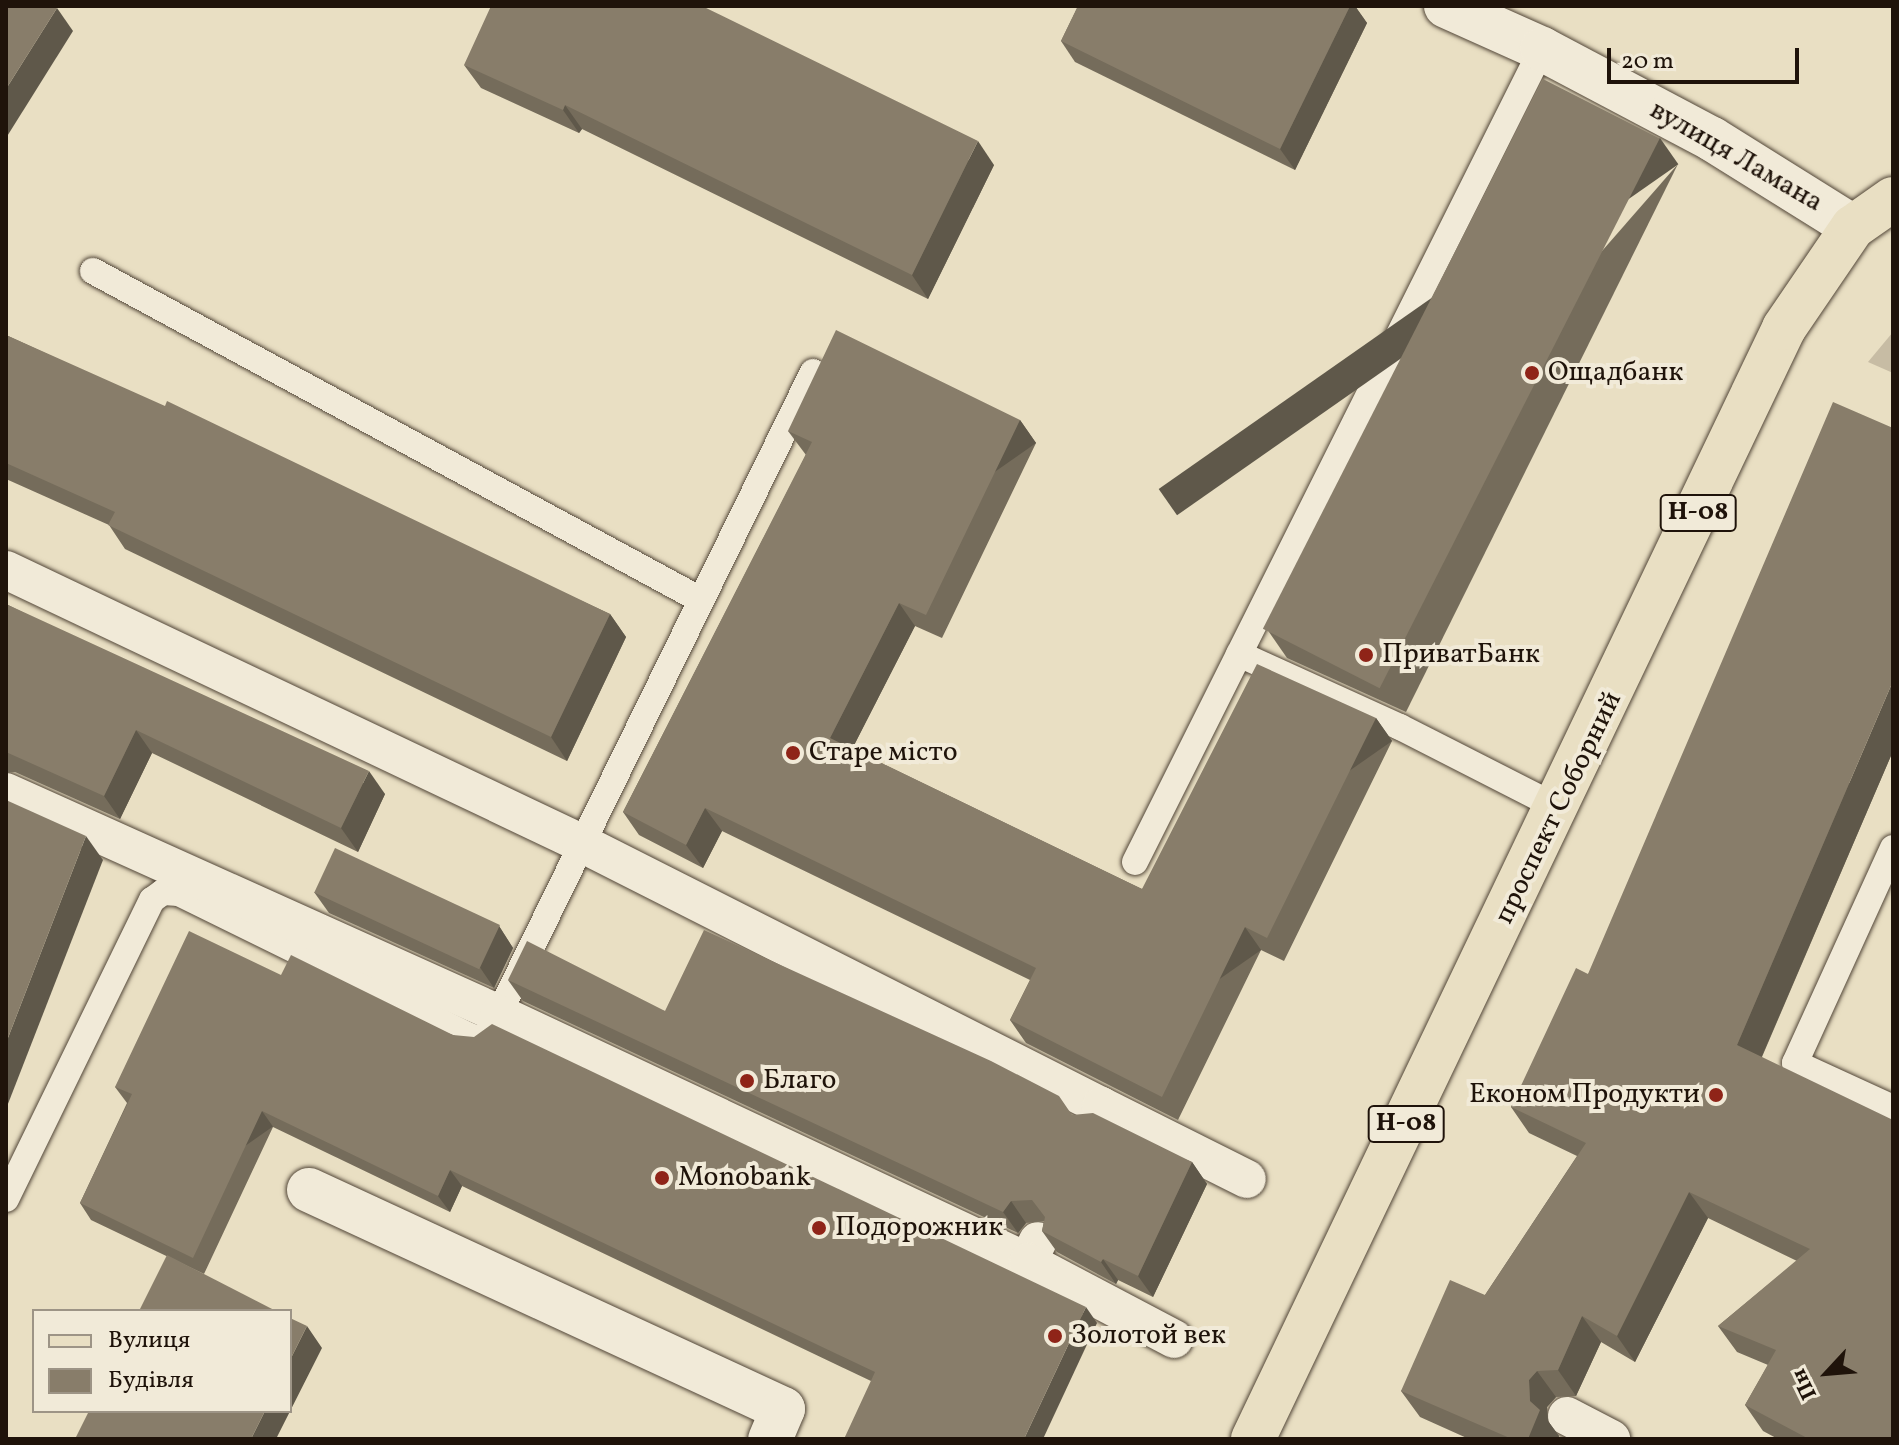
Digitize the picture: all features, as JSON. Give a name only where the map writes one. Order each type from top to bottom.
[{"type":"main road","name":"проспект Соборний","points":[[1253,1439],[1559,808],[1784,328],[1853,227],[1893,199]]},
{"type":"street","name":"вулиця Ламана","points":[[1446,6],[1542,49],[1712,139],[1853,227]]},
{"type":"street","points":[[6,570],[581,843],[1099,1111],[1247,1179]]},
{"type":"street","points":[[6,792],[1033,1252],[1174,1339]]},
{"type":"street","points":[[309,1190],[783,1409],[770,1439]]},
{"type":"street","points":[[1567,1416],[1611,1439]]},
{"type":"lane","points":[[1135,862],[1542,49]]},
{"type":"lane","points":[[93,271],[699,599]]},
{"type":"lane","points":[[6,1199],[152,900],[163,892],[179,893],[479,1039],[489,1034],[699,599],[813,372]]},
{"type":"lane","points":[[1239,654],[1400,727],[1559,808]]},
{"type":"lane","points":[[1893,848],[1795,1063],[1893,1108]]},
{"type":"shaded area","points":[[1893,332],[1893,373],[1868,362]]},
{"type":"building","points":[[6,6],[57,8],[6,89]]},
{"type":"building","points":[[491,6],[702,6],[978,141],[912,275],[565,105],[563,110],[464,65]]},
{"type":"building","points":[[1078,6],[1350,6],[1280,149],[1061,41]]},
{"type":"building","points":[[1543,79],[1660,138],[1380,688],[1263,629]]},
{"type":"building","points":[[836,330],[1020,420],[926,615],[899,603],[830,738],[1142,889],[1257,664],[1376,718],[1267,938],[1245,927],[1162,1097],[1010,1020],[1036,968],[705,808],[686,845],[623,812],[812,442],[788,431]]},
{"type":"building","points":[[6,335],[165,406],[167,401],[610,614],[551,737],[108,525],[115,512],[6,463]]},
{"type":"building","points":[[1833,402],[1893,428],[1893,681],[1737,1045],[1893,1120],[1893,1439],[1809,1439],[1745,1405],[1776,1350],[1718,1326],[1810,1249],[1689,1192],[1617,1336],[1582,1316],[1558,1370],[1537,1371],[1529,1380],[1530,1401],[1540,1410],[1528,1439],[1512,1439],[1401,1391],[1450,1280],[1485,1295],[1586,1143],[1511,1107],[1576,968],[1588,974]]},
{"type":"building","points":[[6,604],[369,771],[341,828],[136,730],[104,796],[6,752]]},
{"type":"building","points":[[6,800],[86,836],[6,1043]]},
{"type":"building","points":[[335,848],[500,925],[479,969],[314,892]]},
{"type":"building","points":[[704,930],[991,1061],[1059,1096],[1072,1115],[1093,1113],[1192,1162],[1138,1276],[1103,1259],[1101,1262],[1042,1231],[1045,1217],[1032,1200],[1011,1201],[1003,1212],[508,980],[527,941],[665,1011]]},
{"type":"building","points":[[189,931],[281,975],[291,955],[453,1035],[474,1037],[492,1024],[1086,1307],[1024,1439],[844,1439],[875,1372],[450,1170],[438,1196],[262,1111],[193,1258],[80,1203],[132,1094],[115,1087]]},
{"type":"building","points":[[167,1255],[272,1309],[140,1309]]},
{"type":"building","points":[[292,1319],[307,1326],[292,1356]]},
{"type":"building","points":[[88,1413],[264,1413],[251,1439],[75,1439]]},
{"type":"place","name":"Ощадбанк","points":[[1532,373]]},
{"type":"place","name":"ПриватБанк","points":[[1366,655]]},
{"type":"place","name":"Старе мiсто","points":[[793,753]]},
{"type":"place","name":"Благо","points":[[747,1081]]},
{"type":"place","name":"Економ Продукти","points":[[1716,1095]]},
{"type":"place","name":"Monobank","points":[[662,1178]]},
{"type":"place","name":"Подорожник","points":[[819,1228]]},
{"type":"place","name":"Золотой век","points":[[1055,1336]]}]
